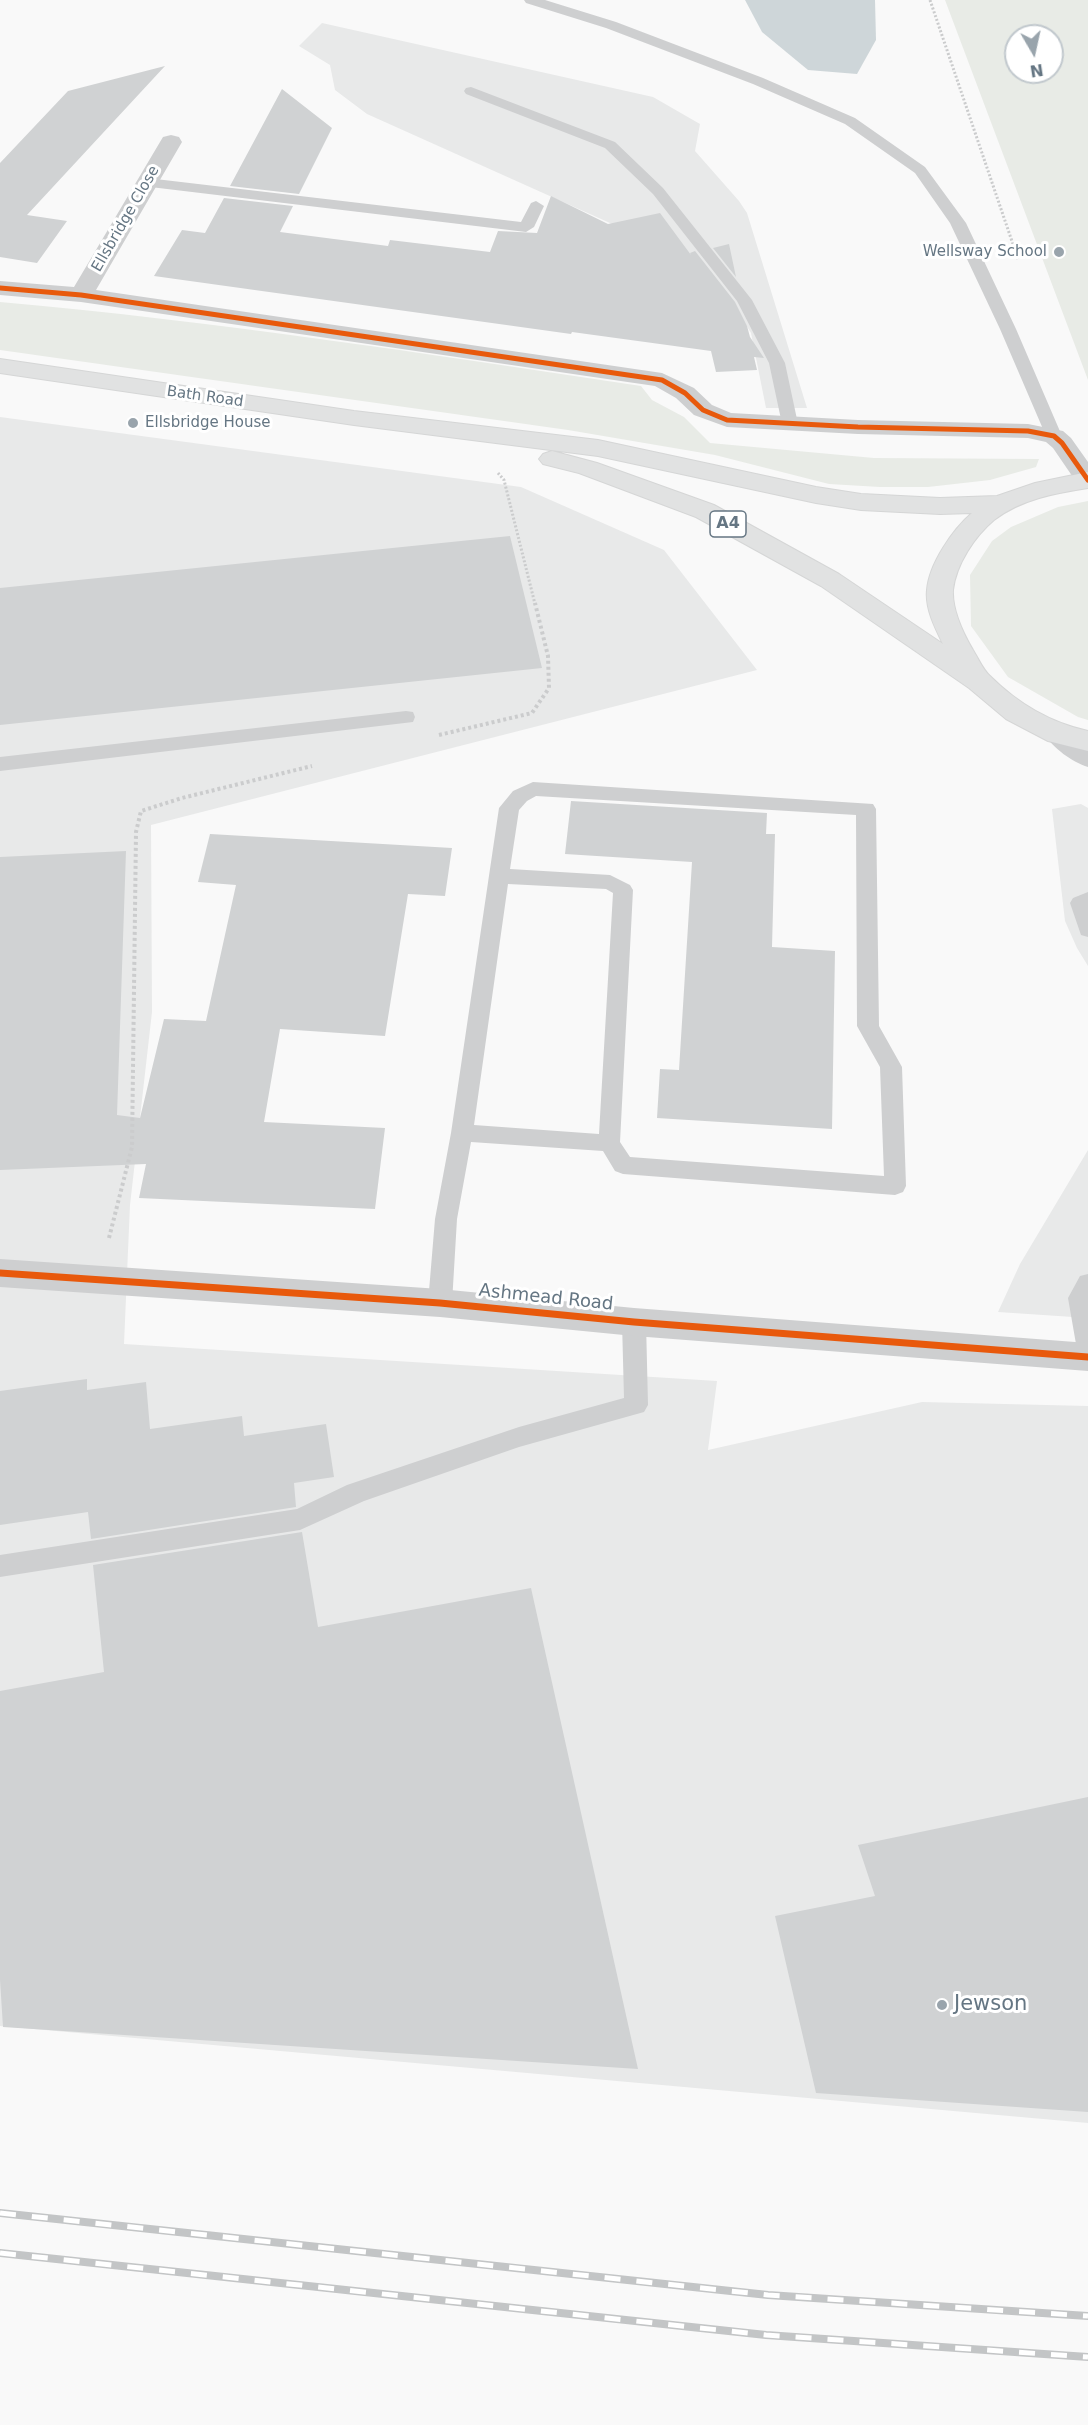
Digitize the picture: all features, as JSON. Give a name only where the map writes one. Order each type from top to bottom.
[{"type":"highway","name":"Bath Road","points":[[0,366],[241,402],[446,429]]},
{"type":"highway","name":"A4","points":[[446,429],[598,448],[693,466],[816,495],[861,502],[940,506],[1001,504]]},
{"type":"highway","name":"A4","points":[[446,429],[588,468],[705,511],[830,580],[979,682],[1017,712],[1058,734],[1088,741]]},
{"type":"highway","name":"A4","points":[[979,682],[963,658],[948,627],[940,590],[955,547],[976,522],[1001,504],[1040,488],[1088,480]]},
{"type":"street","name":"Ellsbridge Close","points":[[81,295],[171,142]]},
{"type":"street","points":[[0,288],[81,295],[662,380],[685,393],[704,410],[727,420],[1028,431],[1054,436],[1062,442],[1088,480]]},
{"type":"street","points":[[1058,734],[1088,757]]},
{"type":"street","name":"Ashmead Road","points":[[0,1273],[440,1303],[634,1322],[1088,1357]]},
{"type":"lane","points":[[531,0],[611,25],[758,81],[840,116],[920,170],[958,223],[1008,329],[1054,436]]},
{"type":"lane","points":[[471,91],[610,145],[658,191],[744,300],[777,363],[790,424]]},
{"type":"lane","points":[[147,183],[526,227],[536,206]]},
{"type":"lane","points":[[0,764],[406,717]]},
{"type":"lane","points":[[440,1303],[446,1219],[462,1133],[509,808],[520,796],[533,789],[866,809],[868,1026],[891,1067],[895,1186],[623,1165],[609,1143],[623,890],[610,882],[500,876]]},
{"type":"lane","points":[[1088,899],[1080,903],[1088,930]]},
{"type":"lane","points":[[462,1133],[609,1143]]},
{"type":"lane","points":[[1088,1283],[1080,1298],[1088,1344]]},
{"type":"lane","points":[[0,1566],[300,1519],[356,1494],[519,1437],[636,1405],[634,1322]]},
{"type":"path","points":[[930,0],[1018,260]]},
{"type":"path","points":[[430,737],[532,713],[549,688],[548,656],[504,480],[497,472]]},
{"type":"path","points":[[99,1279],[132,1147],[135,832],[141,811],[182,798],[318,765]]},
{"type":"shaded area","points":[[745,0],[875,0],[876,40],[857,74],[808,70],[762,32]]},
{"type":"shaded area","name":"Wellsway School","points":[[945,0],[1088,0],[1088,380]]},
{"type":"shaded area","points":[[322,23],[653,97],[700,124],[695,151],[747,213],[807,408],[766,408],[751,333],[731,301],[630,232],[367,114],[335,90],[330,65],[299,46]]},
{"type":"shaded area","points":[[0,302],[241,328],[641,386],[652,400],[684,417],[710,443],[874,458],[1039,459],[1036,467],[990,480],[928,487],[829,484],[715,455],[568,430],[0,350]]},
{"type":"shaded area","points":[[0,417],[521,487],[664,550],[757,670],[151,825],[152,1012],[130,1205],[124,1344],[717,1381],[708,1450],[922,1402],[1088,1406],[1088,2123],[0,2026]]},
{"type":"shaded area","points":[[1088,501],[1088,720],[1078,717],[1008,677],[971,626],[970,575],[992,541],[1011,527],[1058,507]]},
{"type":"shaded area","points":[[1081,804],[1088,808],[1088,966],[1065,921],[1052,809]]},
{"type":"shaded area","points":[[1088,1150],[1088,1318],[998,1312],[1020,1264]]},
{"type":"building","points":[[165,66],[27,215],[67,221],[37,263],[0,257],[0,163],[68,91]]},
{"type":"building","points":[[282,89],[332,128],[299,194],[230,186]]},
{"type":"building","points":[[551,196],[608,224],[660,213],[691,255],[690,253],[695,251],[735,302],[750,337],[764,358],[754,357],[757,370],[716,372],[711,351],[572,332],[571,334],[154,276],[182,230],[205,233],[224,198],[293,206],[280,232],[388,246],[390,240],[490,252],[498,231],[537,233]]},
{"type":"building","points":[[729,244],[736,277],[713,248]]},
{"type":"building","points":[[510,536],[542,668],[0,725],[0,588]]},
{"type":"building","points":[[571,801],[767,813],[766,834],[775,834],[772,947],[835,951],[832,1129],[657,1118],[660,1069],[679,1070],[692,862],[565,854]]},
{"type":"building","points":[[210,834],[452,848],[445,896],[408,894],[385,1036],[280,1029],[264,1122],[385,1128],[375,1209],[139,1198],[146,1164],[0,1170],[0,857],[126,851],[117,1115],[140,1118],[164,1019],[206,1021],[236,885],[198,882]]},
{"type":"building","points":[[87,1379],[87,1390],[146,1382],[150,1429],[242,1416],[244,1436],[326,1424],[334,1477],[294,1483],[296,1507],[91,1539],[88,1512],[0,1525],[0,1391]]},
{"type":"building","points":[[302,1532],[318,1627],[531,1588],[638,2069],[3,2027],[0,1980],[0,1691],[104,1672],[93,1565]]},
{"type":"building","name":"Jewson","points":[[1088,1797],[1088,2112],[816,2093],[775,1916],[875,1896],[858,1845]]},
{"type":"railway","points":[[0,2213],[768,2295],[1088,2316]]},
{"type":"railway","points":[[0,2253],[766,2335],[1088,2357]]},
{"type":"cycle path","points":[[0,288],[81,295],[662,380],[685,393],[703,410],[727,420],[858,427],[1028,431],[1054,436],[1062,443],[1088,480]]},
{"type":"cycle path","points":[[0,1273],[440,1303],[634,1322],[1088,1357]]},
{"type":"place","name":"Wellsway School","points":[[1059,252]]},
{"type":"place","name":"Ellsbridge House","points":[[133,423]]},
{"type":"place","name":"Jewson","points":[[942,2005]]}]
